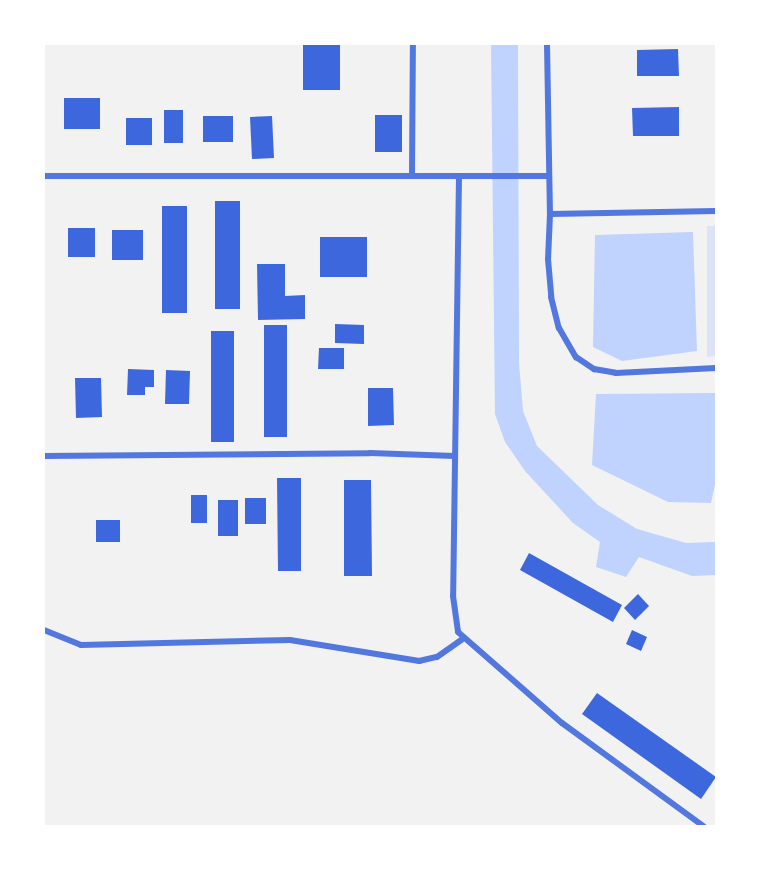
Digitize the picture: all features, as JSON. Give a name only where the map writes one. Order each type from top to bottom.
[{"type":"street","points":[[412,174],[413,44]]},
{"type":"street","points":[[547,44],[550,214],[548,259],[551,297],[559,328],[576,357],[594,369],[616,373],[717,368]]},
{"type":"street","points":[[44,176],[412,174],[486,177],[549,176]]},
{"type":"street","points":[[459,176],[453,596],[458,632],[562,723],[703,826]]},
{"type":"street","points":[[550,214],[717,211]]},
{"type":"street","points":[[44,456],[370,453],[455,456]]},
{"type":"street","points":[[44,630],[81,645],[290,640],[419,661],[437,657],[464,638]]},
{"type":"shaded area","points":[[707,226],[716,226],[716,356],[707,357]]},
{"type":"water","points":[[491,44],[518,44],[519,363],[523,411],[537,446],[598,505],[637,529],[686,543],[716,542],[716,575],[692,576],[639,557],[626,577],[596,567],[600,542],[573,523],[525,471],[505,442],[495,414]]},
{"type":"water","points":[[693,232],[697,351],[622,361],[593,347],[595,235]]},
{"type":"water","points":[[716,393],[716,480],[711,503],[668,502],[592,465],[596,394]]},
{"type":"building","points":[[303,45],[340,45],[340,90],[303,90]]},
{"type":"building","points":[[678,49],[679,76],[637,76],[637,50]]},
{"type":"building","points":[[64,98],[100,98],[100,129],[64,129]]},
{"type":"building","points":[[679,107],[679,136],[633,136],[632,108]]},
{"type":"building","points":[[164,110],[183,110],[183,143],[164,143]]},
{"type":"building","points":[[375,115],[402,115],[402,152],[375,152]]},
{"type":"building","points":[[203,116],[233,116],[233,142],[203,142]]},
{"type":"building","points":[[272,116],[274,158],[252,159],[250,117]]},
{"type":"building","points":[[126,118],[152,118],[152,145],[126,145]]},
{"type":"building","points":[[215,201],[240,201],[240,309],[215,309]]},
{"type":"building","points":[[162,206],[187,206],[187,313],[162,313]]},
{"type":"building","points":[[68,228],[95,228],[95,257],[68,257]]},
{"type":"building","points":[[112,230],[143,230],[143,260],[112,260]]},
{"type":"building","points":[[320,237],[367,237],[367,277],[320,277]]},
{"type":"building","points":[[257,264],[285,264],[285,296],[305,295],[305,319],[258,320]]},
{"type":"building","points":[[335,324],[364,325],[364,344],[335,343]]},
{"type":"building","points":[[264,325],[287,325],[287,437],[264,437]]},
{"type":"building","points":[[211,331],[234,331],[234,442],[211,442]]},
{"type":"building","points":[[319,348],[344,348],[344,369],[318,369]]},
{"type":"building","points":[[128,369],[154,370],[154,387],[145,387],[145,395],[127,395]]},
{"type":"building","points":[[166,370],[190,371],[189,404],[165,404]]},
{"type":"building","points":[[75,378],[101,378],[102,417],[76,418]]},
{"type":"building","points":[[368,388],[393,388],[394,425],[368,426]]},
{"type":"building","points":[[277,478],[301,478],[301,571],[278,571]]},
{"type":"building","points":[[344,480],[371,480],[372,576],[344,576]]},
{"type":"building","points":[[191,495],[207,495],[207,523],[191,523]]},
{"type":"building","points":[[245,498],[266,498],[266,524],[245,524]]},
{"type":"building","points":[[218,500],[238,500],[238,536],[218,536]]},
{"type":"building","points":[[96,520],[120,520],[120,542],[96,542]]},
{"type":"building","points":[[529,553],[622,605],[613,622],[520,570]]},
{"type":"building","points":[[638,594],[649,606],[635,620],[624,608]]},
{"type":"building","points":[[632,630],[647,637],[641,651],[626,644]]},
{"type":"building","points":[[597,693],[716,777],[701,799],[582,714]]}]
